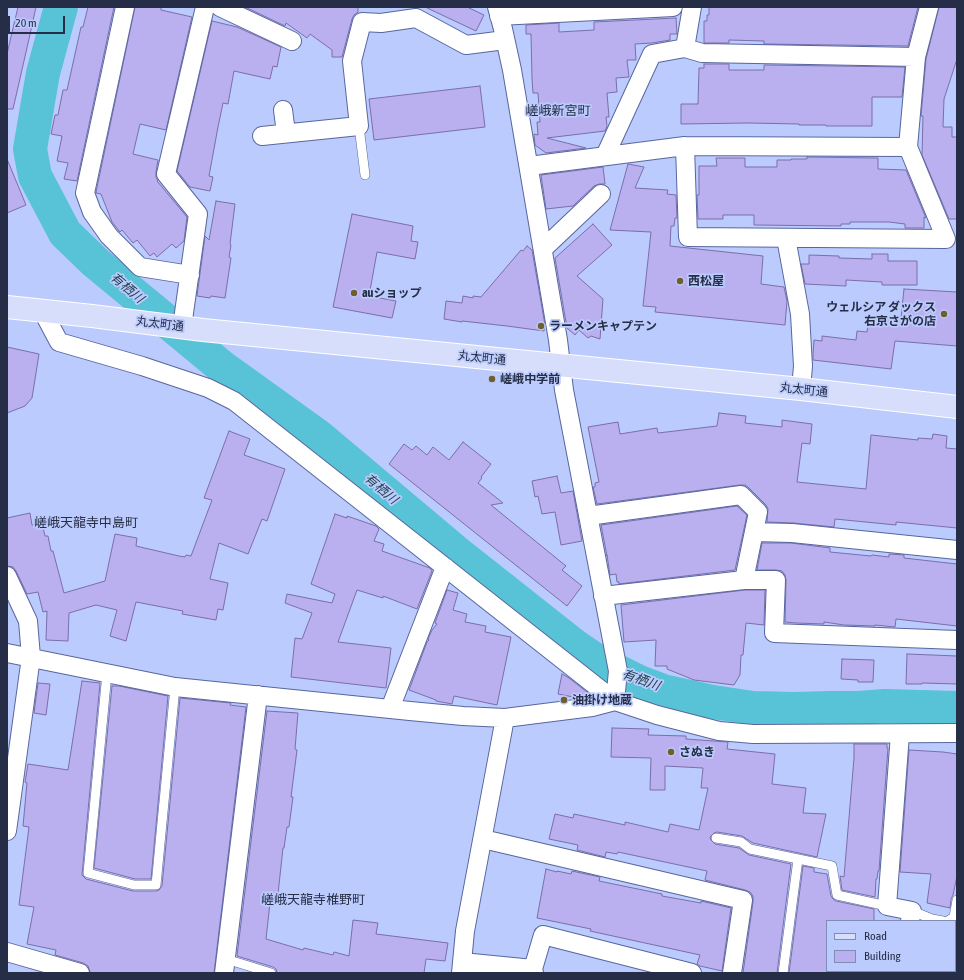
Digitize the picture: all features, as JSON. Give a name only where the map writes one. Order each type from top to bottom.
[{"type":"main road","name":"丸太町通","points":[[7,307],[153,324],[183,320],[204,330],[801,389],[957,407]]},
{"type":"street","points":[[125,7],[85,193],[92,212],[109,236],[140,267],[190,274]]},
{"type":"street","points":[[183,320],[198,214],[166,174],[205,7]]},
{"type":"street","points":[[220,7],[292,41]]},
{"type":"street","points":[[616,694],[618,671],[564,390],[558,340],[512,70],[498,11],[673,7]]},
{"type":"street","points":[[685,48],[692,7]]},
{"type":"street","points":[[685,146],[688,237],[946,239],[908,147],[916,57],[929,7]]},
{"type":"street","points":[[262,136],[359,126],[352,61],[362,22],[380,23],[416,18],[466,45],[505,40]]},
{"type":"street","points":[[605,156],[652,54],[685,48],[702,53],[916,57]]},
{"type":"street","points":[[283,110],[286,133]]},
{"type":"street","points":[[529,166],[685,146],[908,147]]},
{"type":"street","points":[[543,249],[601,194]]},
{"type":"street","points":[[786,238],[800,314],[802,366],[801,389]]},
{"type":"street","points":[[42,310],[59,342],[142,366],[208,388],[234,401],[445,567],[616,694],[657,715],[719,731],[752,734],[957,733]]},
{"type":"street","points":[[588,516],[741,495],[758,512],[744,580]]},
{"type":"street","points":[[754,532],[792,533],[957,550]]},
{"type":"street","points":[[390,709],[445,567]]},
{"type":"street","points":[[7,576],[28,622],[31,657],[10,780],[7,831]]},
{"type":"street","points":[[603,596],[744,580],[776,580],[774,633],[957,640]]},
{"type":"street","points":[[7,653],[175,687],[464,716],[505,718],[592,708],[616,694]]},
{"type":"street","points":[[225,966],[258,695]]},
{"type":"street","points":[[505,718],[465,931],[461,967],[533,971],[543,935],[692,973]]},
{"type":"street","points":[[900,734],[887,906],[911,916]]},
{"type":"street","points":[[483,839],[743,900],[732,973]]},
{"type":"street","points":[[7,952],[80,973]]},
{"type":"lane","points":[[359,126],[365,175]]},
{"type":"lane","points":[[108,673],[88,873],[134,885],[156,885],[175,687]]},
{"type":"lane","points":[[716,838],[741,842],[750,849],[832,866],[837,895],[887,906]]},
{"type":"lane","points":[[783,973],[798,859]]},
{"type":"lane","points":[[950,920],[954,917],[957,900]]},
{"type":"lane","points":[[911,916],[938,920]]},
{"type":"lane","points":[[225,966],[272,973]]},
{"type":"building","points":[[18,7],[36,7],[13,109],[7,109],[7,54]]},
{"type":"building","points":[[88,7],[114,7],[77,181],[64,179],[68,163],[57,161],[62,136],[51,134],[55,115],[58,115],[63,90],[67,90],[81,27],[83,27]]},
{"type":"building","points":[[135,7],[161,7],[161,10],[192,17],[166,130],[140,124],[133,154],[158,160],[156,172],[157,181],[187,217],[184,241],[176,248],[172,244],[157,257],[154,253],[150,256],[137,240],[133,243],[122,230],[120,232],[112,222],[101,194],[96,193]]},
{"type":"building","points":[[245,7],[358,7],[358,12],[352,19],[342,57],[332,57],[332,50],[310,34],[307,38],[286,23],[285,26]]},
{"type":"building","points":[[425,7],[467,7],[484,15],[476,31]]},
{"type":"building","points":[[709,7],[918,7],[908,46],[764,44],[764,41],[729,40],[729,43],[704,43],[704,21],[707,21]]},
{"type":"building","points":[[939,7],[957,7],[957,59],[944,99],[943,127],[952,127],[952,137],[957,137],[957,219],[949,219],[922,155],[923,116],[921,116],[926,59]]},
{"type":"building","points":[[676,18],[677,34],[670,34],[670,40],[635,44],[636,60],[627,60],[629,77],[616,78],[617,92],[607,93],[609,117],[606,117],[607,126],[605,131],[547,138],[586,148],[546,153],[535,145],[534,134],[538,135],[537,122],[540,122],[538,93],[533,93],[531,34],[526,34],[526,25],[559,23],[559,32],[594,30],[594,22]]},
{"type":"building","points":[[212,21],[237,27],[281,47],[277,67],[273,66],[270,79],[234,71],[228,104],[223,103],[218,127],[209,176],[213,177],[210,191],[190,187],[177,171]]},
{"type":"building","points":[[704,64],[729,64],[729,70],[764,70],[764,65],[905,67],[902,97],[872,97],[872,126],[748,123],[681,124],[681,104],[698,104],[699,68],[704,68]]},
{"type":"building","points":[[480,86],[485,127],[374,140],[369,99]]},
{"type":"building","points":[[807,157],[878,158],[878,169],[906,170],[926,218],[924,217],[924,228],[905,228],[905,224],[889,222],[850,222],[850,224],[841,224],[841,226],[754,225],[754,215],[723,215],[723,219],[698,219],[697,195],[699,195],[699,166],[717,166],[716,158],[745,158],[745,167],[777,167],[777,160],[807,159]]},
{"type":"building","points":[[7,159],[26,205],[7,213]]},
{"type":"building","points":[[628,164],[644,167],[635,188],[668,190],[667,194],[676,195],[677,218],[675,218],[674,226],[671,226],[670,246],[763,256],[761,284],[784,287],[787,301],[785,325],[655,312],[656,307],[643,306],[651,232],[610,230]]},
{"type":"building","points":[[603,167],[605,184],[594,186],[573,206],[546,209],[541,175]]},
{"type":"building","points":[[216,201],[235,204],[229,257],[231,258],[225,298],[197,296],[205,236],[209,240]]},
{"type":"building","points":[[352,214],[413,226],[411,241],[418,242],[415,259],[377,252],[369,296],[396,301],[392,318],[333,307]]},
{"type":"building","points":[[593,224],[612,245],[577,276],[603,299],[600,339],[591,336],[588,338],[579,330],[575,335],[567,328],[555,258]]},
{"type":"building","points":[[527,246],[532,250],[545,325],[544,331],[444,319],[446,301],[462,303],[463,296],[473,298],[473,296],[481,297],[521,250],[523,251]]},
{"type":"building","points":[[872,254],[888,254],[888,261],[917,261],[917,285],[882,285],[882,282],[846,280],[846,286],[805,284],[801,264],[809,264],[809,255],[872,259]]},
{"type":"building","points":[[904,289],[957,292],[957,346],[895,341],[891,369],[813,360],[814,340],[822,341],[822,336],[856,340],[857,331],[867,332],[868,324],[877,325],[879,315],[901,318]]},
{"type":"building","points":[[7,347],[39,354],[32,398],[25,406],[7,413]]},
{"type":"building","points":[[719,413],[746,416],[745,423],[782,427],[782,420],[812,424],[810,444],[802,443],[797,482],[866,489],[871,435],[918,440],[918,438],[932,439],[933,434],[947,436],[946,448],[957,449],[957,528],[896,522],[896,525],[835,519],[834,527],[767,522],[768,509],[766,505],[745,485],[597,504],[593,487],[595,487],[595,483],[599,482],[588,427],[618,422],[620,434],[657,428],[658,433],[717,426]]},
{"type":"building","points":[[229,431],[250,439],[244,455],[285,469],[267,521],[262,519],[248,554],[219,543],[210,579],[228,583],[223,610],[218,609],[216,620],[182,614],[183,611],[136,602],[126,641],[110,636],[117,610],[96,605],[69,613],[68,641],[46,640],[47,611],[43,612],[38,592],[27,594],[16,571],[13,567],[7,566],[7,518],[30,513],[32,525],[42,523],[45,536],[48,536],[51,551],[53,551],[64,593],[105,581],[115,534],[137,538],[136,546],[179,556],[191,556],[212,500],[204,498]]},
{"type":"building","points":[[463,442],[491,464],[478,483],[503,503],[491,505],[566,566],[562,570],[582,586],[567,606],[389,464],[404,444],[412,450],[416,446],[427,455],[433,447],[449,460]]},
{"type":"building","points":[[557,476],[561,493],[573,491],[582,541],[561,545],[555,512],[542,514],[538,496],[535,497],[532,481]]},
{"type":"building","points":[[737,506],[747,515],[735,570],[619,584],[619,582],[617,582],[616,574],[610,575],[601,525]]},
{"type":"building","points":[[335,514],[347,518],[347,516],[376,526],[379,529],[374,541],[384,544],[382,551],[430,568],[432,571],[417,609],[383,596],[383,598],[357,590],[338,642],[391,648],[386,688],[291,677],[295,638],[302,639],[312,613],[285,603],[287,594],[332,603],[335,594],[311,584]]},
{"type":"building","points":[[762,543],[791,543],[830,548],[830,552],[871,556],[889,557],[889,554],[904,555],[904,558],[957,564],[957,626],[896,619],[895,627],[875,625],[844,625],[824,622],[824,624],[785,622],[785,575],[782,571],[757,570]]},
{"type":"building","points":[[447,590],[458,593],[453,610],[467,614],[465,622],[486,626],[485,632],[511,637],[497,705],[454,696],[452,704],[436,701],[409,690],[429,640],[428,639],[432,630],[437,624],[435,623]]},
{"type":"building","points":[[745,590],[765,590],[764,625],[746,623],[743,655],[741,655],[740,675],[734,685],[694,680],[667,669],[667,666],[655,666],[656,640],[624,642],[621,605]]},
{"type":"building","points":[[907,654],[957,656],[957,684],[906,684]]},
{"type":"building","points":[[842,659],[874,660],[873,682],[858,682],[858,680],[841,679]]},
{"type":"building","points":[[562,674],[592,696],[578,698],[558,694]]},
{"type":"building","points":[[82,681],[100,683],[82,875],[86,879],[133,891],[156,891],[162,886],[180,698],[231,703],[230,705],[246,707],[214,973],[92,973],[90,972],[88,966],[83,963],[55,955],[56,950],[27,944],[34,907],[19,905],[29,827],[23,826],[27,783],[25,782],[28,764],[68,770]]},
{"type":"building","points":[[38,683],[50,684],[46,715],[34,713]]},
{"type":"building","points":[[112,686],[119,686],[168,696],[151,879],[135,879],[94,868]]},
{"type":"building","points":[[267,711],[298,713],[295,749],[297,750],[289,827],[287,827],[283,848],[278,894],[276,893],[275,903],[270,903],[266,939],[303,950],[304,948],[333,955],[334,952],[349,956],[353,920],[378,923],[376,934],[448,943],[445,961],[426,959],[424,973],[277,973],[276,969],[273,967],[237,956]]},
{"type":"building","points":[[612,728],[649,729],[648,735],[686,736],[686,739],[728,742],[727,749],[775,754],[772,784],[806,788],[803,813],[826,814],[817,857],[753,843],[742,836],[717,832],[710,837],[715,844],[739,848],[749,855],[791,864],[777,973],[743,973],[753,902],[753,896],[750,892],[705,880],[707,871],[618,852],[617,854],[606,852],[605,857],[577,850],[578,845],[549,839],[555,814],[573,818],[574,814],[625,825],[625,822],[668,832],[670,824],[699,830],[708,788],[701,788],[703,768],[665,766],[665,790],[650,790],[651,758],[611,757]]},
{"type":"building","points":[[854,744],[887,744],[888,748],[879,871],[876,879],[875,897],[842,890],[840,876],[844,877]]},
{"type":"building","points":[[909,750],[957,754],[957,876],[950,908],[927,903],[931,874],[900,872]]},
{"type":"building","points":[[803,866],[814,868],[814,872],[827,874],[831,896],[833,899],[836,901],[874,909],[874,920],[826,920],[827,973],[789,973]]},
{"type":"building","points":[[546,869],[571,874],[572,871],[600,877],[599,881],[662,894],[662,896],[701,903],[701,901],[731,908],[722,971],[697,964],[700,955],[590,931],[591,929],[537,918]]},
{"type":"waterway","name":"有栖川","points":[[61,7],[43,73],[30,149],[35,176],[65,233],[95,262],[222,367],[318,436],[456,552],[575,646],[597,661],[639,682],[663,691],[713,702],[753,708],[794,709],[885,706],[957,708]]},
{"type":"place","name":"西松屋","points":[[680,281]]},
{"type":"place","name":"auショップ","points":[[354,293]]},
{"type":"place","name":"ウェルシア ダックス 右京さがの店","points":[[944,314]]},
{"type":"place","name":"ラーメンキャプテン","points":[[541,326]]},
{"type":"place","name":"嵯峨中学前","points":[[492,379]]},
{"type":"place","name":"油掛け地蔵","points":[[564,700]]},
{"type":"place","name":"さぬき","points":[[671,752]]},
{"type":"district","name":"嵯峨新宮町","points":[[558,111]]},
{"type":"district","name":"嵯峨天龍寺中島町","points":[[86,523]]},
{"type":"district","name":"嵯峨天龍寺椎野町","points":[[313,900]]}]
